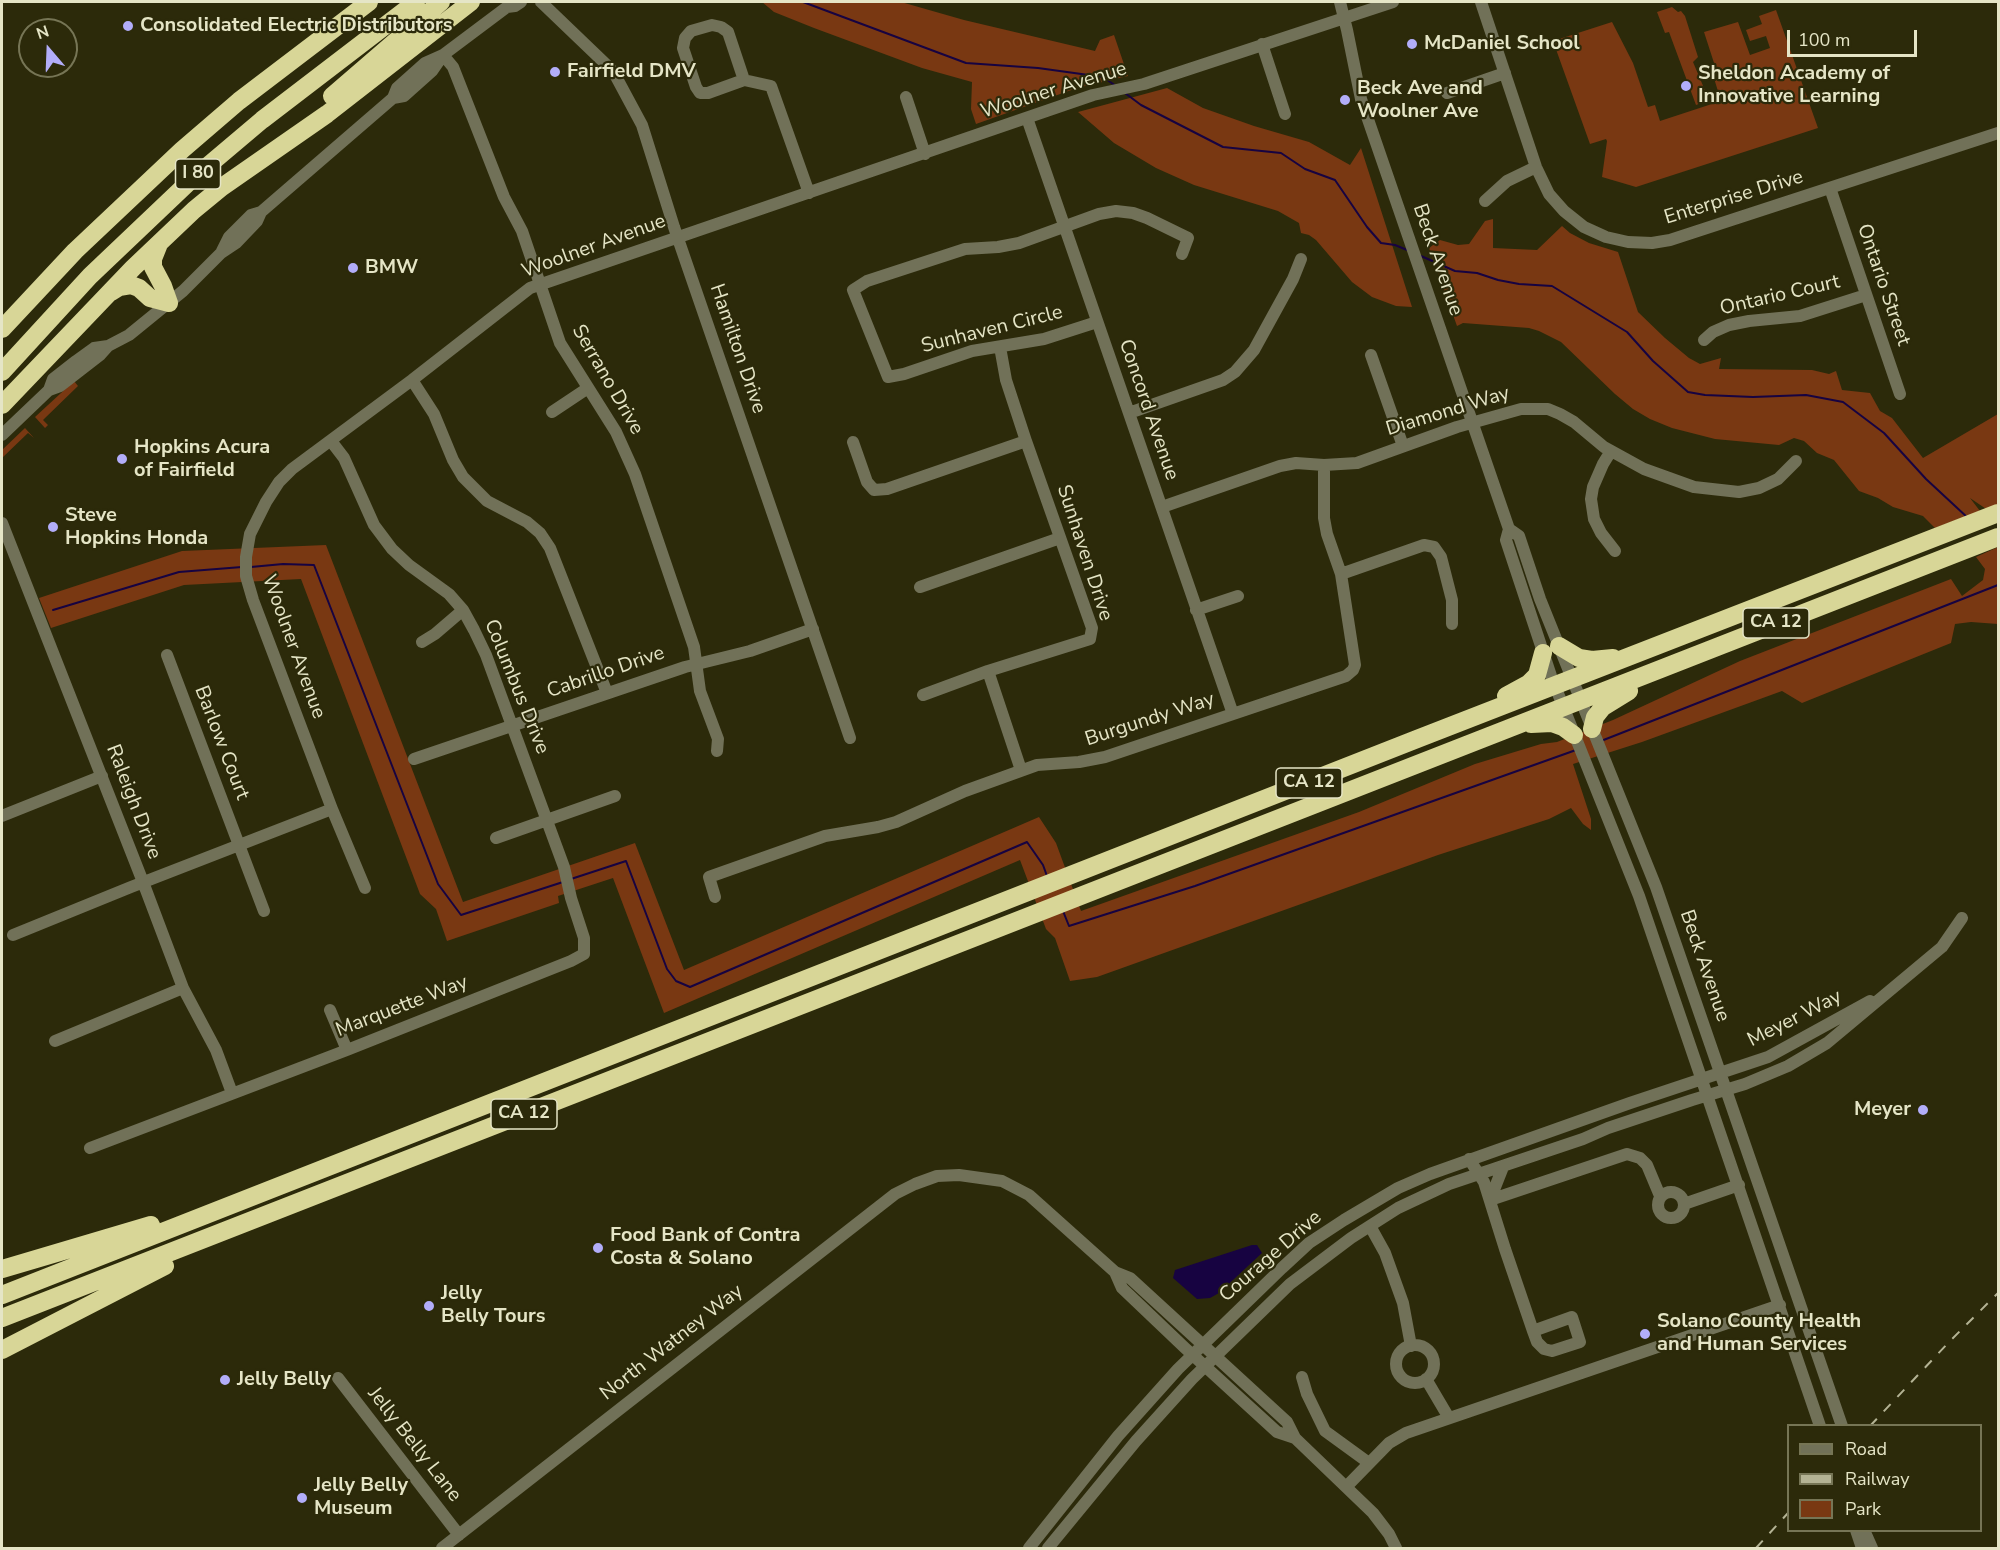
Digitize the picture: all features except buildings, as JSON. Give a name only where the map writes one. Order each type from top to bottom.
[{"type":"highway","name":"I 80","points":[[2,329],[75,251],[174,157],[239,101],[369,2]]},
{"type":"highway","name":"I 80","points":[[2,372],[90,276],[183,187],[262,120],[416,2]]},
{"type":"highway","points":[[256,163],[441,2]]},
{"type":"highway","points":[[2,405],[160,242],[222,187],[335,108],[471,2]]},
{"type":"highway","points":[[160,242],[153,259],[153,267],[163,285],[169,303]]},
{"type":"highway","points":[[108,294],[119,287],[131,285],[139,288],[150,298],[169,303]]},
{"type":"highway","name":"CA 12","points":[[2,1295],[1991,516]]},
{"type":"highway","name":"CA 12","points":[[2,1318],[1998,537]]},
{"type":"highway","points":[[1417,740],[1528,684],[1537,675],[1551,649],[1592,660],[1633,657]]},
{"type":"highway","points":[[1592,729],[1595,717],[1603,707],[1618,696],[1665,675],[1697,654]]},
{"type":"highway","points":[[1520,724],[1552,723],[1574,735]]},
{"type":"highway","points":[[2,1269],[182,1216],[228,1206]]},
{"type":"highway","points":[[2,1350],[151,1272],[235,1235],[276,1210]]},
{"type":"street","points":[[2,435],[49,390],[53,378],[94,348],[108,346],[129,334],[169,303],[221,253],[236,243],[257,221],[261,212],[393,98],[397,88],[425,63],[443,55],[508,4],[515,6],[521,2]]},
{"type":"street","name":"Hamilton Drive","points":[[541,2],[613,71],[642,125],[678,238],[850,738]]},
{"type":"street","name":"Beck Avenue","points":[[1340,2],[1361,99],[1509,529],[1506,540],[1551,649],[1573,680],[1656,887],[1842,1424]]},
{"type":"street","name":"Woolner Avenue","points":[[365,888],[332,809],[247,584],[247,548],[250,534],[266,502],[279,482],[292,469],[412,380],[522,293],[539,284],[1086,98],[1130,87],[1393,2]]},
{"type":"street","name":"Enterprise Drive","points":[[1481,2],[1536,166],[1549,194],[1584,228],[1606,237],[1628,242],[1652,243],[1670,240],[1998,133]]},
{"type":"street","points":[[744,80],[728,32],[722,27],[712,25],[691,32],[685,38],[682,48],[700,93],[708,93],[744,80],[771,86],[809,193]]},
{"type":"street","points":[[1262,44],[1285,114]]},
{"type":"street","name":"Serrano Drive","points":[[443,55],[453,67],[504,196],[522,231],[560,343],[616,432],[635,474],[694,647],[700,691],[718,739],[717,751]]},
{"type":"street","points":[[1447,93],[1505,74]]},
{"type":"street","points":[[906,97],[925,154]]},
{"type":"street","name":"Concord Avenue","points":[[1027,118],[1233,714]]},
{"type":"street","points":[[1485,201],[1507,181],[1536,166]]},
{"type":"street","name":"Ontario Street","points":[[1830,188],[1900,394]]},
{"type":"street","points":[[1065,226],[1099,214],[1116,211],[1133,213],[1188,238],[1182,254]]},
{"type":"street","name":"Sunhaven Circle","points":[[1065,226],[1019,243],[965,249],[867,281],[853,290],[888,377],[904,374],[972,351],[1044,339],[1097,322]]},
{"type":"street","points":[[1129,413],[1223,380],[1235,372],[1254,350],[1293,279],[1301,259]]},
{"type":"street","name":"Ontario Court","points":[[1704,340],[1713,332],[1729,325],[1800,316],[1866,295]]},
{"type":"street","name":"Sunhaven Drive","points":[[988,671],[1090,639],[1092,628],[1006,380],[1000,347]]},
{"type":"street","points":[[1371,355],[1403,446]]},
{"type":"street","points":[[412,380],[434,414],[453,460],[464,477],[487,501],[526,522],[540,533],[550,548],[607,693]]},
{"type":"street","points":[[552,412],[588,388]]},
{"type":"street","name":"Diamond Way","points":[[1162,507],[1280,466],[1296,463],[1324,465],[1357,463],[1473,422],[1521,409],[1548,409],[1574,422],[1611,451],[1644,469],[1694,487],[1739,492],[1759,488],[1778,479],[1796,461]]},
{"type":"street","name":"Columbus Drive","points":[[331,441],[344,459],[374,525],[392,549],[409,565],[449,594],[463,610],[486,656],[564,867],[569,892],[584,938],[584,954]]},
{"type":"street","points":[[853,442],[867,482],[874,490],[887,489],[1026,441]]},
{"type":"street","points":[[1611,451],[1593,487],[1591,499],[1594,519],[1601,533],[1615,551]]},
{"type":"street","name":"Burgundy Way","points":[[715,897],[709,877],[825,836],[896,822],[965,791],[1021,770],[1037,765],[1079,762],[1105,757],[1346,676],[1353,670],[1354,665],[1341,574],[1324,518],[1324,465]]},
{"type":"street","name":"Raleigh Drive","points":[[2,523],[183,988],[216,1050],[232,1093]]},
{"type":"street","name":"Beck Avenue","points":[[1509,529],[1519,536],[1551,649],[1555,687],[1639,896],[1820,1424]]},
{"type":"street","points":[[920,587],[1060,538]]},
{"type":"street","points":[[1341,574],[1424,545],[1434,547],[1441,557],[1452,600],[1452,624]]},
{"type":"street","points":[[1196,610],[1238,596]]},
{"type":"street","points":[[422,642],[463,610]]},
{"type":"street","name":"Cabrillo Drive","points":[[414,759],[696,664],[750,651],[813,629]]},
{"type":"street","name":"Barlow Court","points":[[167,655],[264,911]]},
{"type":"street","points":[[923,695],[988,671],[1021,770]]},
{"type":"street","points":[[2,816],[102,776]]},
{"type":"street","points":[[496,838],[615,796]]},
{"type":"street","points":[[13,935],[332,809]]},
{"type":"street","name":"Meyer Way","points":[[1708,1095],[1769,1075],[1808,1056],[1827,1043],[1942,947],[1962,918]]},
{"type":"street","name":"Marquette Way","points":[[90,1149],[347,1050],[584,954]]},
{"type":"street","points":[[55,1041],[183,988]]},
{"type":"street","name":"Meyer Way","points":[[1721,1073],[1768,1057],[1885,994]]},
{"type":"street","points":[[330,1010],[347,1050]]},
{"type":"street","name":"Courage Drive","points":[[1029,1548],[1118,1436],[1254,1293],[1310,1243],[1398,1188],[1469,1159],[1721,1073]]},
{"type":"street","name":"Courage Drive","points":[[1048,1548],[1136,1441],[1205,1366],[1290,1284],[1320,1260],[1398,1208],[1449,1184],[1583,1140],[1608,1128],[1708,1095]]},
{"type":"street","points":[[1490,1200],[1627,1154],[1640,1158],[1647,1166],[1660,1196],[1658,1208],[1666,1217],[1678,1216],[1683,1210],[1684,1204],[1681,1196],[1673,1191],[1660,1196]]},
{"type":"street","points":[[1469,1159],[1479,1174],[1490,1200],[1533,1331]]},
{"type":"street","points":[[1490,1200],[1503,1167]]},
{"type":"street","name":"North Watney Way","points":[[442,1548],[880,1205],[915,1184],[937,1176],[959,1175],[1002,1181],[1029,1195],[1115,1272],[1130,1278],[1204,1345],[1287,1422],[1295,1438]]},
{"type":"street","points":[[1684,1204],[1739,1185]]},
{"type":"street","points":[[1370,1226],[1385,1252],[1403,1303],[1411,1346]]},
{"type":"street","name":"North Watney Way","points":[[1115,1272],[1122,1288],[1193,1355],[1277,1432],[1295,1438]]},
{"type":"street","points":[[1346,1487],[1389,1443],[1406,1433],[1780,1305]]},
{"type":"street","points":[[1411,1346],[1419,1346],[1431,1353],[1434,1367],[1426,1379],[1412,1383],[1405,1380],[1397,1368],[1400,1354],[1411,1346]]},
{"type":"street","points":[[1302,1377],[1307,1394],[1326,1431],[1369,1462]]},
{"type":"street","name":"Jelly Belly Lane","points":[[338,1378],[459,1535]]},
{"type":"street","points":[[1426,1379],[1449,1418]]},
{"type":"street","points":[[1295,1438],[1373,1513],[1389,1533],[1396,1548]]},
{"type":"street","points":[[1857,1532],[1862,1548]]},
{"type":"street","points":[[1865,1532],[1872,1548]]},
{"type":"green space","points":[[762,2],[901,2],[964,20],[1095,51],[1100,40],[1114,35],[1128,76],[1077,88],[976,124],[971,109],[972,82],[922,68],[814,28],[774,12]]},
{"type":"green space","points":[[1672,7],[1678,12],[1681,11],[1685,16],[1698,57],[1693,62],[1709,100],[1696,105],[1669,32],[1665,33],[1657,12]]},
{"type":"green space","name":"Sheldon Academy of Innovative Learning","points":[[1776,10],[1818,128],[1636,187],[1602,177],[1607,141],[1606,139],[1590,144],[1553,41],[1612,22],[1633,63],[1648,107],[1655,105],[1660,121],[1721,101],[1713,75],[1715,66],[1704,32],[1738,22],[1750,55],[1770,48],[1766,36],[1750,41],[1746,30],[1762,24],[1759,16]]},
{"type":"green space","points":[[1167,88],[1203,108],[1309,142],[1350,165],[1361,148],[1412,307],[1396,306],[1372,297],[1352,282],[1316,240],[1301,233],[1299,223],[1278,211],[1194,185],[1156,168],[1114,143],[1078,112]]},
{"type":"green space","points":[[1493,219],[1493,248],[1537,250],[1562,226],[1589,243],[1618,252],[1638,312],[1665,338],[1700,364],[1721,358],[1719,369],[1812,370],[1829,374],[1836,371],[1842,390],[1870,393],[1880,411],[1892,418],[1923,458],[1998,414],[1998,517],[1970,498],[1980,511],[1935,528],[1923,516],[1893,507],[1859,491],[1834,460],[1817,453],[1804,441],[1794,438],[1779,445],[1715,439],[1672,428],[1633,409],[1561,342],[1539,331],[1529,328],[1463,323],[1457,326],[1429,248],[1440,240],[1458,245],[1469,244],[1485,221]]},
{"type":"green space","points":[[74,381],[78,386],[43,420],[48,425],[45,428],[35,417]]},
{"type":"green space","points":[[25,428],[34,438],[28,433],[2,458],[2,450]]},
{"type":"green space","points":[[326,545],[463,902],[635,843],[684,970],[1039,817],[1056,843],[1081,911],[1359,812],[1475,764],[1541,744],[1557,742],[1613,720],[1740,661],[1951,579],[1962,596],[1983,580],[1985,569],[1976,557],[1998,547],[1998,624],[1971,622],[1955,624],[1951,643],[1802,703],[1782,691],[1642,742],[1573,764],[1591,819],[1591,830],[1583,824],[1571,808],[1549,819],[1438,855],[1097,977],[1070,981],[1055,938],[1046,929],[1020,860],[664,1013],[613,878],[558,896],[559,903],[447,941],[436,909],[420,894],[301,579],[184,585],[51,628],[39,598],[182,551]]},
{"type":"shaded area","points":[[1257,1245],[1262,1253],[1219,1293],[1210,1298],[1197,1299],[1173,1278],[1175,1270]]},
{"type":"waterway","points":[[803,2],[966,63],[1038,68],[1103,77],[1116,86]]},
{"type":"waterway","points":[[1125,93],[1141,105],[1223,147],[1281,153],[1305,169],[1335,180],[1367,227],[1381,243],[1407,250]]},
{"type":"waterway","points":[[1421,256],[1455,271],[1477,273],[1519,284],[1552,286],[1627,332],[1653,361],[1688,392],[1753,397],[1806,395],[1843,402],[1884,433],[1926,479],[1968,518]]},
{"type":"waterway","points":[[251,567],[283,564],[314,565],[438,884],[461,915],[563,882]]},
{"type":"waterway","points":[[53,610],[179,572],[242,567]]},
{"type":"waterway","points":[[1601,741],[1998,585]]},
{"type":"waterway","points":[[1063,911],[1069,926],[1195,886],[1576,750]]},
{"type":"waterway","points":[[571,879],[626,861],[667,969],[676,981],[690,987],[1027,842],[1043,865],[1047,876]]},
{"type":"railway","points":[[1872,1424],[1998,1293]]},
{"type":"railway","points":[[1756,1548],[1787,1514]]},
{"type":"place","name":"Consolidated Electric Distributors","points":[[128,26]]},
{"type":"place","name":"McDaniel School","points":[[1412,44]]},
{"type":"place","name":"Fairfield DMV","points":[[555,72]]},
{"type":"place","name":"Sheldon Academy of Innovative Learning","points":[[1686,86]]},
{"type":"place","name":"Beck Ave and Woolner Ave","points":[[1345,100]]},
{"type":"place","name":"BMW","points":[[353,268]]},
{"type":"place","name":"Hopkins Acura of Fairfield","points":[[122,459]]},
{"type":"place","name":"Steve Hopkins Honda","points":[[53,527]]},
{"type":"place","name":"Meyer","points":[[1923,1110]]},
{"type":"place","name":"Food Bank of Contra Costa & Solano","points":[[598,1248]]},
{"type":"place","name":"Jelly Belly Tours","points":[[429,1306]]},
{"type":"place","name":"Solano County Health and Human Services","points":[[1645,1334]]},
{"type":"place","name":"Jelly Belly","points":[[225,1380]]},
{"type":"place","name":"Jelly Belly Museum","points":[[302,1498]]}]
